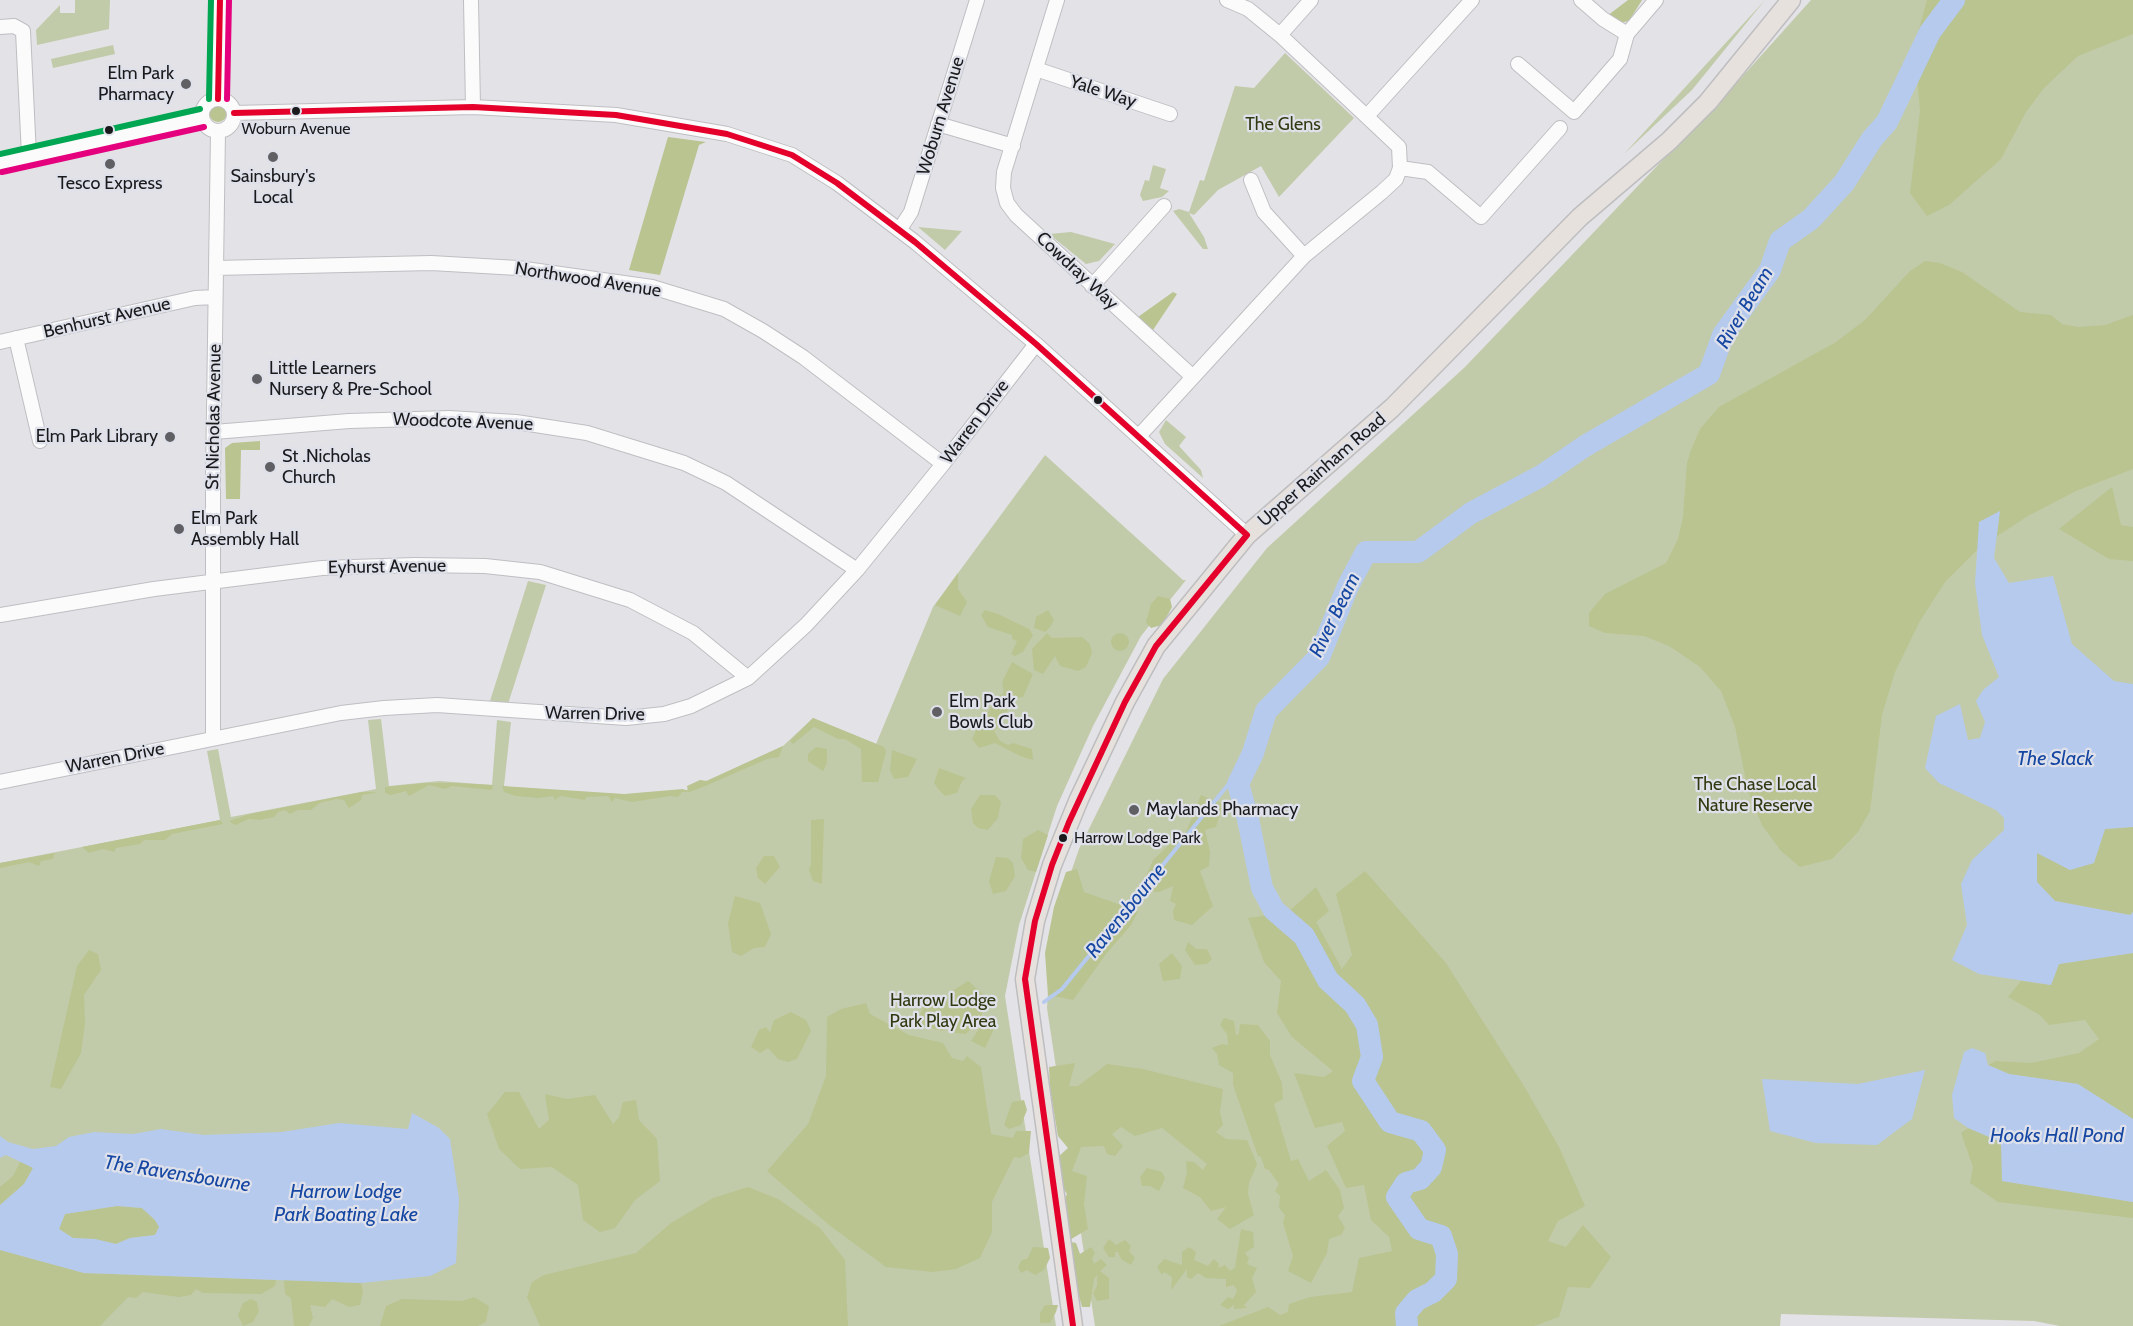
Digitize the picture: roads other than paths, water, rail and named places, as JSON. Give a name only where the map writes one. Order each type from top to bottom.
[{"type":"main road","name":"Upper Rainham Road","points":[[1073,1326],[1025,979],[1035,921],[1052,865],[1069,822],[1156,646],[1247,535],[1392,408],[1580,218],[1669,141],[1708,102],[1791,0]]},
{"type":"street","points":[[218,99],[220,0]]},
{"type":"street","points":[[471,0],[473,106]]},
{"type":"street","name":"Woburn Avenue","points":[[900,230],[911,212],[976,0]]},
{"type":"street","name":"Cowdray Way","points":[[1057,0],[1003,180],[1007,202],[1016,215],[1192,377]]},
{"type":"street","points":[[1139,436],[1304,256],[1382,192],[1396,178],[1400,168],[1399,147],[1280,35],[1248,9],[1227,0]]},
{"type":"street","points":[[1280,35],[1311,0]]},
{"type":"street","points":[[1367,116],[1472,0]]},
{"type":"street","points":[[1581,0],[1603,19],[1627,34]]},
{"type":"street","points":[[1518,64],[1574,112],[1620,59],[1627,34],[1656,0]]},
{"type":"street","points":[[0,27],[14,26],[23,31],[29,156]]},
{"type":"street","name":"Yale Way","points":[[1036,69],[1170,114]]},
{"type":"street","points":[[218,99],[228,103],[234,113],[230,125],[218,130],[211,129],[202,118],[205,105],[218,99]]},
{"type":"street","points":[[234,113],[473,106],[616,115],[727,134],[792,155],[837,183],[900,230],[1036,344],[1247,535]]},
{"type":"street","points":[[0,163],[202,118]]},
{"type":"street","points":[[938,124],[1013,146]]},
{"type":"street","points":[[1400,168],[1428,172],[1481,217],[1560,128]]},
{"type":"street","name":"St Nicholas Avenue","points":[[213,738],[212,582],[218,130]]},
{"type":"street","points":[[1251,180],[1264,212],[1304,256]]},
{"type":"street","points":[[1092,286],[1164,206]]},
{"type":"street","name":"Northwood Avenue","points":[[216,268],[431,263],[518,268],[652,287],[724,309],[763,331],[803,357],[944,464]]},
{"type":"street","name":"Benhurst Avenue","points":[[0,342],[195,298],[215,297]]},
{"type":"street","points":[[16,338],[40,441]]},
{"type":"street","name":"Warren Drive","points":[[0,782],[341,713],[437,705],[599,718],[664,714],[691,706],[748,678],[806,625],[857,570],[944,464],[1036,344]]},
{"type":"street","name":"Woodcote Avenue","points":[[214,432],[349,421],[449,418],[516,422],[586,433],[684,463],[726,483],[857,570]]},
{"type":"street","name":"Eyhurst Avenue","points":[[0,615],[212,582],[322,568],[415,565],[485,566],[540,572],[630,600],[693,633],[748,678]]},
{"type":"water","name":"The Slack","points":[[2000,511],[1994,558],[2009,583],[2053,576],[2072,644],[2114,681],[2133,684],[2133,827],[2105,829],[2094,863],[2070,870],[2037,853],[2037,882],[2055,901],[2130,915],[2133,912],[2133,953],[2059,964],[2051,985],[1979,974],[1952,960],[1967,925],[1961,884],[1972,860],[2004,830],[2004,818],[1996,810],[1939,783],[1925,768],[1936,716],[1960,704],[1968,740],[1980,738],[1985,722],[1976,701],[1983,690],[1999,677],[1982,635],[1975,583],[1979,522]]},
{"type":"water","name":"Hooks Hall Pond","points":[[1972,1048],[1985,1053],[1988,1065],[2009,1074],[2078,1084],[2133,1119],[2133,1202],[2002,1181],[2001,1142],[1968,1128],[1954,1118],[1952,1095],[1964,1052]]},
{"type":"water","points":[[1925,1070],[1912,1119],[1877,1145],[1816,1143],[1770,1131],[1762,1079],[1858,1084]]},
{"type":"water","name":"Harrow Lodge Park Boating Lake","points":[[412,1113],[439,1128],[450,1139],[459,1199],[456,1263],[430,1276],[361,1283],[84,1273],[0,1250],[0,1205],[24,1184],[33,1168],[6,1155],[0,1158],[0,1136],[8,1142],[33,1149],[56,1146],[69,1137],[94,1132],[133,1134],[161,1129],[204,1135],[282,1132],[339,1123],[408,1129]],"holes":[[[117,1206],[142,1208],[159,1227],[155,1235],[130,1238],[116,1244],[95,1239],[73,1238],[59,1229],[65,1214]]]},
{"type":"waterway","name":"River Beam","points":[[1407,1326],[1406,1313],[1417,1300],[1433,1292],[1446,1279],[1447,1254],[1441,1236],[1419,1229],[1397,1197],[1406,1183],[1420,1179],[1431,1167],[1435,1150],[1421,1131],[1390,1122],[1363,1081],[1372,1057],[1367,1025],[1355,1005],[1328,980],[1304,936],[1274,910],[1262,888],[1248,819],[1238,784],[1253,753],[1266,711],[1319,657],[1348,586],[1366,552],[1418,552],[1471,513],[1541,476],[1585,446],[1709,374],[1723,335],[1770,270],[1780,241],[1811,219],[1844,183],[1872,139],[1887,122],[1930,32],[1954,0]]},
{"type":"waterway","name":"Ravensbourne","points":[[1044,1002],[1062,989],[1249,759]]},
{"type":"place","name":"Elm Park Pharmacy","points":[[186,84]]},
{"type":"place","name":"Woburn Avenue","points":[[296,111]]},
{"type":"place","name":"Sainsbury's Local","points":[[273,157]]},
{"type":"place","name":"Tesco Express","points":[[110,164]]},
{"type":"place","name":"Little Learners Nursery & Pre-School","points":[[257,379]]},
{"type":"place","name":"Elm Park Library","points":[[170,437]]},
{"type":"place","name":"St .Nicholas Church","points":[[270,467]]},
{"type":"place","name":"Elm Park Assembly Hall","points":[[179,529]]},
{"type":"place","name":"Elm Park Bowls Club","points":[[937,712]]},
{"type":"place","name":"Maylands Pharmacy","points":[[1134,810]]},
{"type":"place","name":"Harrow Lodge Park","points":[[1063,838]]},
{"type":"park label","name":"The Glens","points":[[1283,125]]},
{"type":"park label","name":"The Chase Local Nature Reserve","points":[[1755,795]]},
{"type":"park label","name":"Harrow Lodge Park Play Area","points":[[943,1011]]},
{"type":"water label","name":"The Ravensbourne","points":[[177,1174]]}]
